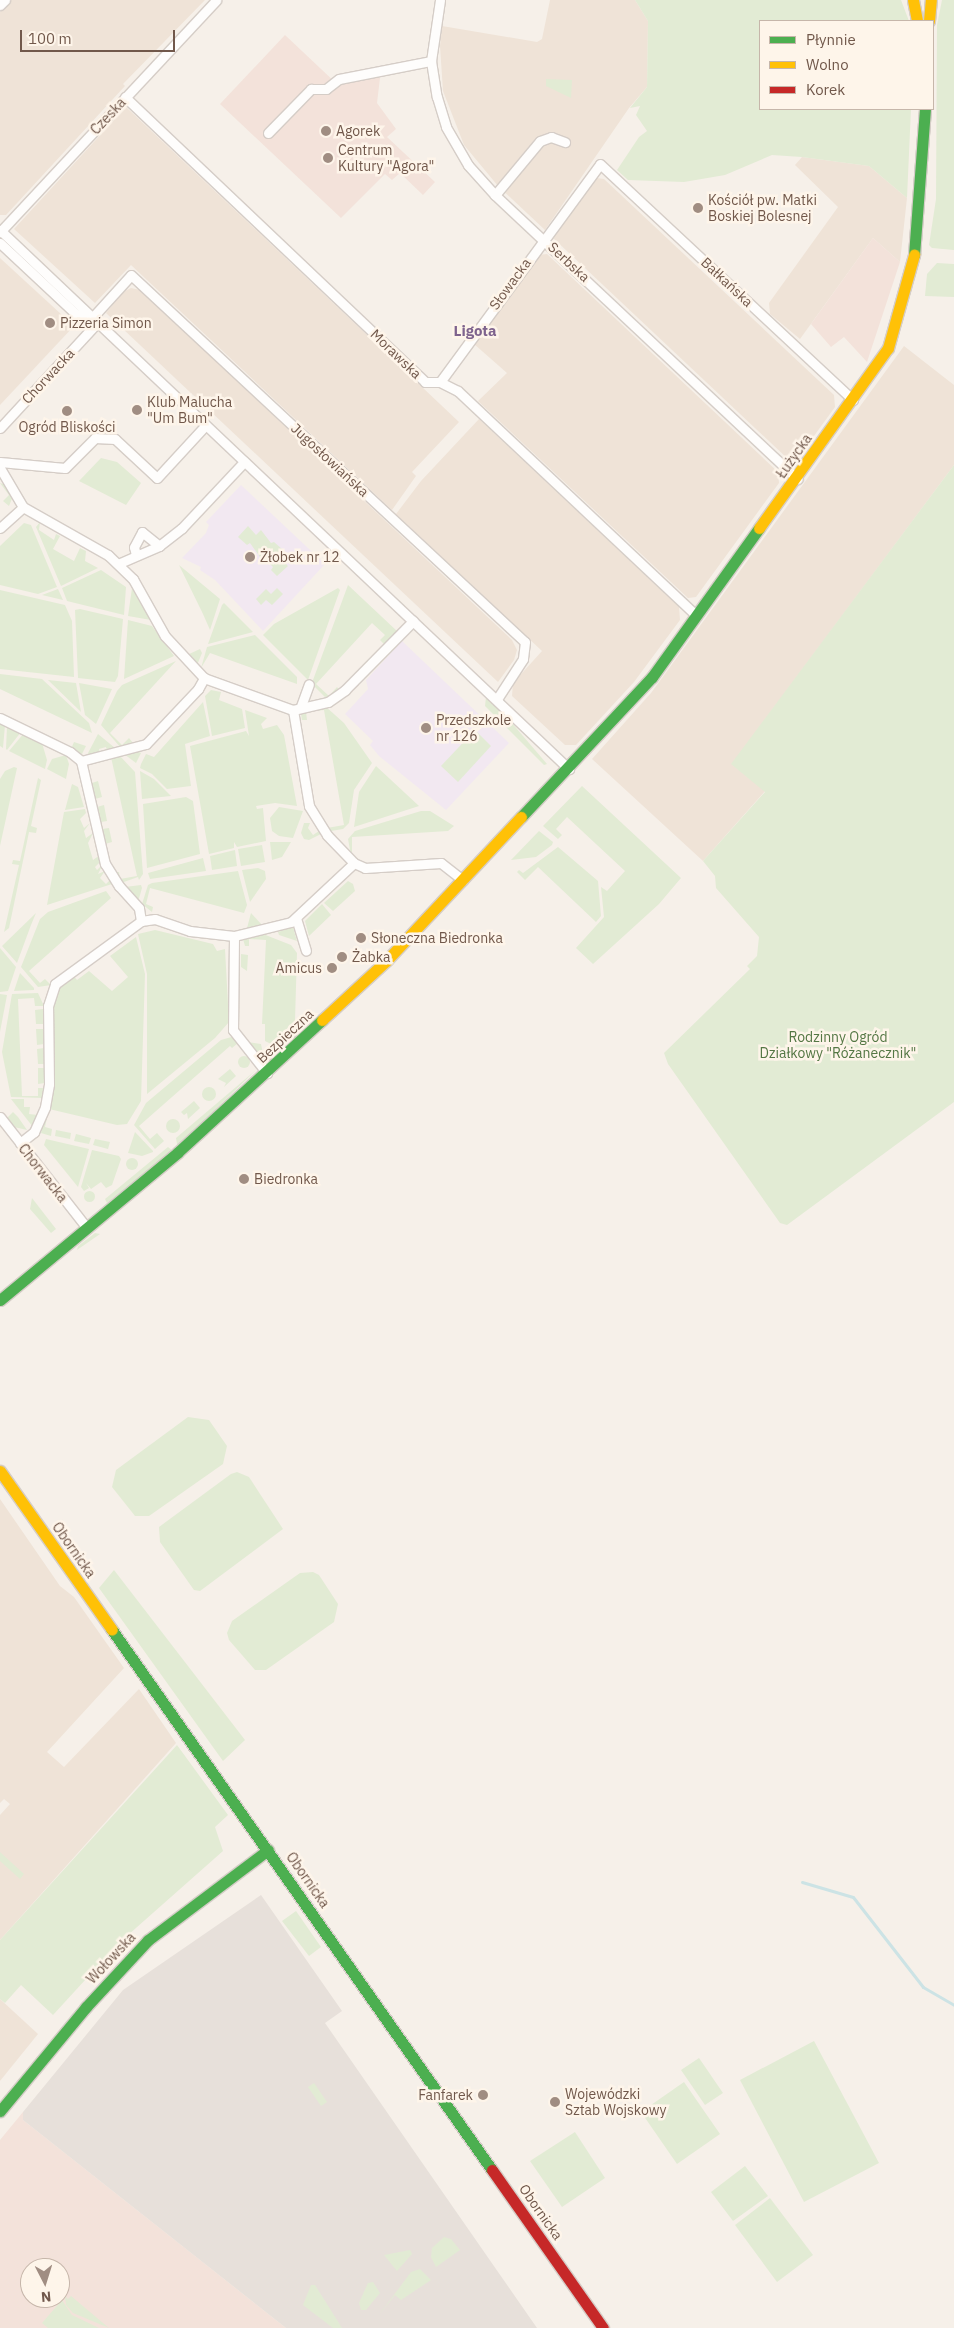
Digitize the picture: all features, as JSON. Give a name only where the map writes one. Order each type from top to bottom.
[{"type":"street","points":[[0,5],[4,0]]},
{"type":"street","name":"Czeska","points":[[0,231],[216,0]]},
{"type":"street","name":"Serbska","points":[[440,0],[431,61],[437,97],[446,127],[468,165],[495,195],[544,238],[797,479]]},
{"type":"street","points":[[913,0],[917,20]]},
{"type":"street","points":[[929,20],[931,0]]},
{"type":"street","points":[[268,134],[311,89],[326,89],[339,79],[431,61]]},
{"type":"street","name":"Morawska","points":[[125,97],[426,382],[440,382],[458,391],[696,615]]},
{"type":"street","name":"Łużycka","points":[[568,769],[652,677],[797,479],[888,348],[909,286],[920,204],[925,110]]},
{"type":"street","points":[[495,195],[540,141],[551,137],[565,142]]},
{"type":"street","name":"Słowacka","points":[[440,382],[600,164]]},
{"type":"street","name":"Bałkańska","points":[[600,164],[853,400]]},
{"type":"street","points":[[0,231],[76,314],[93,321],[497,699],[568,769]]},
{"type":"street","points":[[0,243],[42,276]]},
{"type":"street","name":"Jugosłowiańska","points":[[93,321],[131,275],[525,642],[524,659],[497,699]]},
{"type":"street","name":"Chorwacka","points":[[0,428],[93,321]]},
{"type":"street","points":[[0,462],[64,468],[95,438],[115,439],[157,478],[205,426]]},
{"type":"street","points":[[120,563],[158,546],[182,528],[244,462]]},
{"type":"street","points":[[0,468],[23,507],[120,563],[133,579],[166,636],[204,678],[297,708],[328,702],[345,690],[413,621]]},
{"type":"street","points":[[0,528],[23,507]]},
{"type":"street","points":[[136,555],[134,547],[142,532],[158,546]]},
{"type":"street","points":[[81,761],[146,744],[198,689],[204,678]]},
{"type":"street","points":[[309,684],[297,708],[309,806],[327,834],[354,862],[365,868],[441,863],[463,880]]},
{"type":"street","points":[[0,718],[70,752],[81,761],[105,864],[119,886],[139,908],[141,921]]},
{"type":"street","name":"Bezpieczna","points":[[0,1300],[267,1073],[406,942],[568,769]]},
{"type":"street","points":[[20,1143],[34,1132],[45,1107],[49,1084],[48,1006],[56,984],[141,921],[154,920],[190,931],[234,936],[285,925],[296,918],[354,862]]},
{"type":"street","points":[[296,918],[306,950]]},
{"type":"street","points":[[234,936],[233,1030],[267,1073]]},
{"type":"street","name":"Chorwacka","points":[[0,1117],[87,1228]]},
{"type":"street","name":"Obornicka","points":[[0,1471],[603,2328]]},
{"type":"street","name":"Wołowska","points":[[0,2111],[97,1994],[148,1940],[268,1850]]},
{"type":"street","name":"Obornicka","points":[[588,2309],[596,2328]]},
{"type":"shaded area","points":[[10,0],[205,0],[123,84],[125,86],[6,215],[0,215],[0,12]]},
{"type":"shaded area","points":[[550,0],[635,0],[648,21],[647,87],[629,108],[545,230],[498,186],[464,145],[443,91],[440,46],[442,26],[537,42],[542,39]]},
{"type":"shaded area","points":[[285,35],[338,85],[372,76],[380,78],[377,103],[396,129],[387,137],[435,182],[423,195],[400,173],[392,180],[385,174],[341,218],[220,104]]},
{"type":"shaded area","points":[[126,107],[459,422],[412,472],[416,476],[392,510],[131,265],[95,303],[14,229]]},
{"type":"shaded area","points":[[802,157],[869,166],[907,198],[900,262],[873,238],[800,339],[770,314],[769,303],[838,207],[795,165]]},
{"type":"shaded area","points":[[596,178],[604,179],[834,395],[835,407],[798,458],[788,459],[552,237]]},
{"type":"shaded area","points":[[873,238],[900,262],[867,362],[844,337],[831,347],[811,324]]},
{"type":"shaded area","points":[[547,254],[778,472],[779,483],[696,597],[688,598],[478,401],[507,373],[474,344],[539,255]]},
{"type":"shaded area","points":[[0,258],[74,326],[0,405]]},
{"type":"shaded area","points":[[131,288],[140,290],[512,640],[517,650],[514,660],[498,682],[106,313],[123,292]]},
{"type":"shaded area","points":[[904,346],[954,385],[954,465],[732,764],[765,791],[703,861],[592,759],[651,693]]},
{"type":"shaded area","points":[[479,419],[679,607],[680,620],[634,682],[576,745],[565,745],[512,696],[513,683],[542,651],[396,514],[421,481]]},
{"type":"shaded area","name":"Żłobek nr 12","points":[[241,485],[325,564],[263,631],[215,580],[200,570],[201,567],[182,558],[206,533],[209,525],[206,522]]},
{"type":"shaded area","name":"Przedszkole nr 126","points":[[402,641],[509,743],[446,810],[379,756],[370,745],[373,741],[345,714],[368,689],[366,680]]},
{"type":"shaded area","points":[[0,1499],[60,1586],[74,1597],[124,1668],[47,1752],[64,1767],[139,1689],[176,1743],[0,1940],[0,1815],[10,1804],[4,1799],[0,1803]]},
{"type":"shaded area","points":[[261,1895],[342,2011],[325,2023],[537,2328],[286,2328],[23,2120],[23,2112],[123,1990]]},
{"type":"shaded area","points":[[0,1999],[38,2034],[0,2081]]},
{"type":"shaded area","points":[[23,2112],[23,2120],[286,2328],[0,2328],[0,2140]]},
{"type":"green space","points":[[635,0],[901,0],[909,20],[759,20],[759,110],[911,110],[907,198],[869,166],[772,155],[725,175],[684,182],[628,180],[617,170],[639,137],[647,131],[636,115],[640,106],[630,108],[647,87],[648,21]]},
{"type":"green space","points":[[942,0],[954,0],[954,250],[932,248],[929,245],[936,199],[937,25]]},
{"type":"green space","points":[[546,79],[572,80],[571,98],[546,86]]},
{"type":"green space","points":[[937,263],[954,264],[954,297],[925,296],[927,274]]},
{"type":"green space","points":[[101,458],[117,462],[141,483],[126,505],[79,481]]},
{"type":"green space","name":"Rodzinny Ogród Działkowy \"Różanecznik\"","points":[[954,465],[954,1102],[787,1225],[780,1223],[668,1064],[664,1053],[750,969],[747,966],[757,956],[759,937],[716,888],[715,876],[703,861],[765,792],[731,764]]},
{"type":"green space","points":[[0,483],[6,485],[13,496],[9,506],[3,501],[9,495]]},
{"type":"green space","points":[[40,522],[39,530],[54,540],[56,534],[60,536],[53,549],[74,561],[80,548],[86,551],[85,561],[98,568],[61,586],[36,527]]},
{"type":"green space","points":[[24,523],[31,525],[57,587],[38,594],[0,585],[0,546]]},
{"type":"green space","points":[[248,526],[256,535],[261,530],[271,543],[274,542],[282,549],[280,551],[284,556],[281,559],[288,566],[277,576],[271,570],[273,567],[269,563],[273,558],[265,551],[260,557],[250,543],[247,545],[238,537]]},
{"type":"green space","points":[[179,565],[220,599],[210,630],[203,614]]},
{"type":"green space","points":[[101,570],[126,587],[124,615],[67,601],[62,588]]},
{"type":"green space","points":[[348,585],[398,632],[385,645],[380,640],[385,635],[372,623],[316,684],[329,696],[337,687],[340,691],[330,697],[325,697],[315,687],[313,680]]},
{"type":"green space","points":[[132,588],[142,606],[151,620],[128,616]]},
{"type":"green space","points":[[277,588],[283,594],[272,605],[266,600],[261,605],[256,599],[266,589],[271,594]]},
{"type":"green space","points":[[338,588],[340,590],[308,680],[263,635],[274,624]]},
{"type":"green space","points":[[58,589],[63,600],[42,595]]},
{"type":"green space","points":[[0,590],[65,605],[72,621],[74,677],[0,669]]},
{"type":"green space","points":[[224,603],[253,632],[208,644],[222,605]]},
{"type":"green space","points":[[80,609],[123,619],[118,676],[115,682],[78,678],[75,610]]},
{"type":"green space","points":[[128,620],[152,626],[174,656],[124,679]]},
{"type":"green space","points":[[255,635],[297,677],[297,684],[210,653],[201,668],[207,647]]},
{"type":"green space","points":[[200,649],[202,653],[197,665],[187,655]]},
{"type":"green space","points":[[176,661],[110,733],[122,745],[129,738],[133,743],[121,748],[101,725],[117,691],[122,685]]},
{"type":"green space","points":[[0,674],[42,679],[89,723],[92,733],[0,689]]},
{"type":"green space","points":[[48,680],[76,683],[81,712]]},
{"type":"green space","points":[[79,683],[112,689],[96,724],[85,715]]},
{"type":"green space","points":[[211,690],[221,692],[219,700],[242,709],[245,728],[212,736],[205,696]]},
{"type":"green space","points":[[486,697],[505,715],[547,764],[544,765],[485,706]]},
{"type":"green space","points":[[203,702],[210,736],[185,744],[191,786],[167,789],[152,774],[140,768],[141,764],[146,754],[154,757]]},
{"type":"green space","points":[[325,706],[344,723],[372,763],[354,790],[349,823],[343,829],[331,831],[327,828],[344,825],[324,710],[308,712]]},
{"type":"green space","points":[[245,710],[267,718],[261,724],[263,729],[277,725],[284,735],[297,806],[275,803],[256,806],[257,809],[263,808],[266,841],[237,847],[234,842],[234,848],[209,854],[190,746],[246,731],[249,736]]},
{"type":"green space","points":[[306,712],[307,720],[302,720],[301,714]]},
{"type":"green space","points":[[0,722],[5,725],[3,748],[0,746]]},
{"type":"green space","points":[[7,726],[21,732],[7,750],[6,749]]},
{"type":"green space","points":[[475,730],[491,746],[458,782],[441,766]]},
{"type":"green space","points":[[24,733],[42,743],[47,760],[45,769],[9,751]]},
{"type":"green space","points":[[98,734],[115,748],[107,751],[106,747],[99,749],[100,753],[87,755]]},
{"type":"green space","points":[[74,742],[86,746],[82,754],[71,749]]},
{"type":"green space","points":[[137,751],[141,753],[136,763],[124,754]]},
{"type":"green space","points":[[66,755],[69,764],[66,779],[47,769],[52,759]]},
{"type":"green space","points":[[119,755],[135,772],[143,874],[139,880],[138,877],[121,883],[114,872],[119,872],[120,879],[137,876],[111,757]]},
{"type":"green space","points":[[376,766],[419,806],[354,827],[359,792]]},
{"type":"green space","points":[[14,767],[17,768],[0,846],[0,779],[5,771]]},
{"type":"green space","points":[[140,771],[154,779],[171,796],[142,799]]},
{"type":"green space","points":[[38,778],[41,780],[31,826],[37,828],[36,833],[29,832],[9,928],[4,932],[19,865],[12,864],[13,860],[20,861]]},
{"type":"green space","points":[[98,781],[102,797],[95,799],[92,783]]},
{"type":"green space","points":[[72,784],[78,787],[84,807],[65,810]]},
{"type":"green space","points":[[582,786],[681,878],[659,904],[593,964],[576,948],[604,917],[601,887],[607,891],[625,871],[567,817],[556,829],[562,835],[558,839],[543,826]]},
{"type":"green space","points":[[186,797],[193,801],[200,854],[147,868],[143,804]]},
{"type":"green space","points":[[104,805],[107,821],[101,822],[97,807]]},
{"type":"green space","points":[[279,807],[303,811],[293,838],[279,836],[272,831],[270,818]]},
{"type":"green space","points":[[85,809],[86,813],[80,819],[84,828],[90,823],[84,831],[86,838],[93,833],[88,843],[93,860],[100,855],[101,861],[95,867],[97,870],[103,864],[98,874],[105,871],[100,878],[106,884],[110,880],[112,884],[47,905],[64,812]]},
{"type":"green space","points":[[421,811],[430,811],[454,826],[448,831],[352,837],[352,854],[348,839],[355,831]]},
{"type":"green space","points":[[304,823],[310,823],[308,828],[313,835],[319,831],[321,834],[309,840],[304,839],[301,833]]},
{"type":"green space","points":[[109,828],[112,842],[105,844],[102,829]]},
{"type":"green space","points":[[539,831],[553,842],[552,845],[536,857],[511,860]]},
{"type":"green space","points":[[270,842],[291,842],[282,857],[272,860]]},
{"type":"green space","points":[[262,845],[265,862],[241,866],[238,849]]},
{"type":"green space","points":[[558,847],[598,881],[601,916],[596,922],[538,867],[525,880],[517,872],[519,870],[523,873]]},
{"type":"green space","points":[[235,850],[237,866],[212,870],[210,856]]},
{"type":"green space","points":[[203,858],[206,871],[150,879],[148,873]]},
{"type":"green space","points":[[258,868],[265,871],[266,879],[250,902],[242,870]]},
{"type":"green space","points":[[238,871],[247,905],[244,913],[150,888],[146,904],[153,907],[152,912],[142,904],[148,885],[152,883]]},
{"type":"green space","points":[[348,881],[353,884],[355,891],[333,911],[324,903]]},
{"type":"green space","points":[[141,885],[142,888],[138,902],[125,887]]},
{"type":"green space","points":[[106,891],[111,898],[29,971],[40,983],[45,979],[51,985],[38,987],[21,967],[40,919],[48,912]]},
{"type":"green space","points":[[322,904],[331,915],[309,936],[305,921]]},
{"type":"green space","points":[[36,913],[31,925],[17,963],[2,946]]},
{"type":"green space","points":[[251,913],[263,926],[263,927],[247,928]]},
{"type":"green space","points":[[293,927],[297,941],[279,935],[278,932]]},
{"type":"green space","points":[[155,930],[213,944],[217,951],[225,949],[229,1022],[215,1038],[147,1094],[147,974],[138,934]]},
{"type":"green space","points":[[263,934],[291,945],[297,953],[295,1021],[271,1044],[265,1041],[265,1024],[262,1024],[266,940],[249,939],[249,946],[245,946],[243,939]]},
{"type":"green space","points":[[136,937],[145,974],[141,1101],[127,1124],[117,1125],[49,1109],[45,1127],[52,1129],[51,1136],[41,1133],[47,1108],[54,995],[72,974],[77,980],[89,971],[112,991],[128,977],[110,956]]},
{"type":"green space","points":[[0,948],[16,967],[8,991],[0,992]]},
{"type":"green space","points":[[241,954],[248,955],[247,971],[241,967]]},
{"type":"green space","points":[[20,973],[34,988],[34,990],[14,991]]},
{"type":"green space","points":[[38,993],[44,1006],[35,1006],[34,998],[18,999],[22,1096],[38,1096],[38,1088],[45,1088],[43,1098],[11,1097],[2,1052],[12,994]]},
{"type":"green space","points":[[0,994],[7,995],[0,1032]]},
{"type":"green space","points":[[43,1009],[44,1024],[36,1024],[35,1010]]},
{"type":"green space","points":[[303,1025],[304,1028],[266,1066],[263,1062]]},
{"type":"green space","points":[[36,1029],[44,1029],[44,1044],[37,1045]]},
{"type":"green space","points":[[235,1036],[238,1043],[232,1048],[230,1046],[139,1126],[150,1139],[157,1133],[164,1141],[155,1149],[134,1125],[146,1103],[221,1040]]},
{"type":"green space","points":[[247,1042],[261,1044],[263,1054],[259,1058]]},
{"type":"green space","points":[[44,1048],[45,1064],[38,1064],[37,1049]]},
{"type":"green space","points":[[246,1056],[249,1057],[249,1067],[242,1068],[239,1067],[238,1060],[239,1057]]},
{"type":"green space","points":[[38,1068],[45,1068],[45,1083],[38,1084]]},
{"type":"green space","points":[[230,1069],[236,1076],[224,1087],[226,1083],[218,1079]]},
{"type":"green space","points":[[256,1070],[179,1145],[177,1144],[176,1138]]},
{"type":"green space","points":[[209,1087],[214,1089],[216,1094],[214,1099],[209,1101],[204,1099],[202,1094],[204,1089]]},
{"type":"green space","points":[[11,1099],[24,1099],[24,1107],[30,1107],[29,1114],[38,1115],[33,1127]]},
{"type":"green space","points":[[194,1101],[200,1108],[188,1119],[187,1113],[184,1115],[181,1112]]},
{"type":"green space","points":[[13,1112],[27,1130],[14,1127],[7,1118]]},
{"type":"green space","points":[[170,1119],[176,1119],[180,1126],[176,1133],[170,1133],[166,1129],[166,1123]]},
{"type":"green space","points":[[56,1130],[71,1133],[70,1139],[55,1136]]},
{"type":"green space","points":[[135,1132],[153,1152],[142,1156],[128,1153]]},
{"type":"green space","points":[[76,1134],[91,1138],[89,1144],[74,1141]]},
{"type":"green space","points":[[46,1139],[89,1149],[78,1187],[44,1145]]},
{"type":"green space","points":[[95,1139],[110,1142],[108,1149],[93,1145]]},
{"type":"green space","points":[[168,1147],[173,1151],[107,1203],[105,1199]]},
{"type":"green space","points":[[92,1150],[119,1156],[121,1159],[112,1185],[106,1188],[101,1182],[91,1189],[86,1183],[89,1188],[84,1191],[81,1187]]},
{"type":"green space","points":[[132,1158],[138,1164],[132,1170],[126,1164]]},
{"type":"green space","points":[[89,1190],[95,1196],[89,1202],[83,1196]]},
{"type":"green space","points":[[32,1198],[56,1229],[51,1233],[30,1209]]},
{"type":"green space","points":[[95,1233],[100,1234],[77,1250],[78,1246]]},
{"type":"green space","points":[[188,1417],[209,1420],[227,1446],[223,1464],[149,1516],[135,1516],[112,1487],[116,1470]]},
{"type":"green space","points":[[237,1472],[249,1477],[283,1529],[200,1591],[194,1590],[160,1542],[159,1527],[231,1474]]},
{"type":"green space","points":[[114,1570],[245,1740],[223,1761],[99,1588]]},
{"type":"green space","points":[[313,1572],[319,1575],[338,1604],[334,1622],[266,1670],[255,1670],[229,1640],[227,1633],[232,1621],[300,1573]]},
{"type":"green space","points":[[177,1745],[228,1815],[215,1827],[223,1851],[119,1943],[53,2015],[21,1985],[5,2003],[0,1999],[0,1940]]},
{"type":"green space","points":[[0,1852],[24,1874],[20,1879],[0,1861]]},
{"type":"green space","points":[[296,1911],[321,1947],[309,1956],[282,1921]]},
{"type":"green space","points":[[814,2041],[879,2163],[804,2202],[740,2080]]},
{"type":"green space","points":[[699,2058],[723,2093],[705,2105],[681,2070]]},
{"type":"green space","points":[[684,2082],[720,2134],[677,2164],[641,2112]]},
{"type":"green space","points":[[314,2083],[327,2102],[321,2106],[308,2087]]},
{"type":"green space","points":[[575,2132],[605,2178],[562,2207],[530,2161]]},
{"type":"green space","points":[[745,2166],[768,2196],[733,2221],[711,2192]]},
{"type":"green space","points":[[770,2198],[813,2255],[777,2282],[735,2225]]},
{"type":"green space","points":[[444,2237],[451,2239],[460,2250],[436,2267],[431,2257],[432,2248]]},
{"type":"green space","points":[[410,2250],[412,2254],[397,2271],[384,2255]]},
{"type":"green space","points":[[420,2269],[431,2280],[401,2300],[395,2295],[379,2315],[411,2272]]},
{"type":"green space","points":[[373,2282],[380,2293],[366,2310],[361,2310],[359,2303],[368,2283]]},
{"type":"green space","points":[[311,2285],[315,2285],[342,2328],[333,2328],[303,2305]]},
{"type":"green space","points":[[71,2296],[109,2328],[73,2313],[69,2308]]},
{"type":"green space","points":[[55,2308],[67,2308],[72,2315],[99,2328],[48,2328],[42,2323]]},
{"type":"waterway","points":[[802,1882],[853,1897],[923,1987],[954,2005]]},
{"type":"traffic: fast","points":[[914,255],[925,110]]},
{"type":"traffic: fast","points":[[521,817],[652,677],[759,528]]},
{"type":"traffic: fast","points":[[0,1300],[178,1152],[322,1020]]},
{"type":"traffic: fast","points":[[112,1630],[492,2170]]},
{"type":"traffic: fast","points":[[0,2111],[86,2007],[148,1940],[268,1850]]},
{"type":"traffic: slow","points":[[913,0],[917,20]]},
{"type":"traffic: slow","points":[[929,20],[931,0]]},
{"type":"traffic: slow","points":[[759,528],[888,348],[914,255]]},
{"type":"traffic: slow","points":[[322,1020],[387,960],[521,817]]},
{"type":"traffic: slow","points":[[0,1471],[112,1630]]},
{"type":"traffic: jam","points":[[492,2170],[603,2328]]},
{"type":"place","name":"Agorek","points":[[326,131]]},
{"type":"place","name":"Centrum Kultury \"Agora\"","points":[[328,158]]},
{"type":"place","name":"Kościół pw. Matki Boskiej Bolesnej","points":[[698,208]]},
{"type":"place","name":"Pizzeria Simon","points":[[50,323]]},
{"type":"place","name":"Klub Malucha \"Um Bum\"","points":[[137,410]]},
{"type":"place","name":"Ogród Bliskości","points":[[67,411]]},
{"type":"place","name":"Żłobek nr 12","points":[[250,557]]},
{"type":"place","name":"Przedszkole nr 126","points":[[426,728]]},
{"type":"place","name":"Słoneczna Biedronka","points":[[361,938]]},
{"type":"place","name":"Żabka","points":[[342,957]]},
{"type":"place","name":"Amicus","points":[[332,968]]},
{"type":"place","name":"Biedronka","points":[[244,1179]]},
{"type":"place","name":"Fanfarek","points":[[483,2095]]},
{"type":"place","name":"Wojewódzki Sztab Wojskowy","points":[[555,2102]]},
{"type":"district","name":"Ligota","points":[[475,331]]}]
